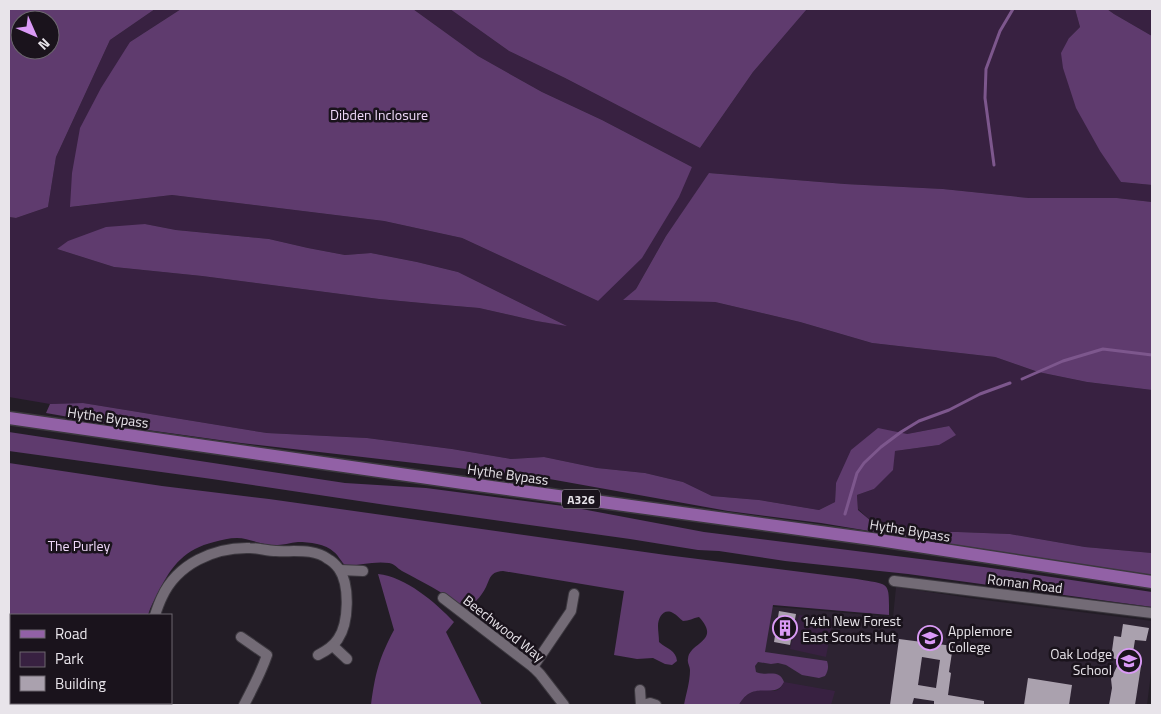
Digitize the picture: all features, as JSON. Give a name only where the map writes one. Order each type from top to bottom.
[{"type":"main road","name":"Hythe Bypass","points":[[9,418],[878,540],[1152,582]]},
{"type":"street","points":[[155,614],[162,596],[174,580],[185,568],[207,555],[229,549],[250,548],[318,553],[327,558],[340,570],[346,592],[346,617],[340,637],[333,646],[318,655]]},
{"type":"street","points":[[340,570],[363,571]]},
{"type":"street","name":"Roman Road","points":[[894,581],[1152,613]]},
{"type":"street","points":[[533,667],[571,611],[574,594]]},
{"type":"street","name":"Beechwood Way","points":[[443,598],[533,667],[564,705]]},
{"type":"street","points":[[241,637],[269,652],[244,705]]},
{"type":"street","points":[[333,646],[347,659]]},
{"type":"street","points":[[640,690],[642,705],[650,703],[656,705]]},
{"type":"shaded area","name":"Applemore College","points":[[896,587],[1152,621],[1152,665],[1147,705],[741,705],[754,605],[893,617]]},
{"type":"green space","points":[[9,9],[155,9],[110,40],[56,157],[48,207],[16,218],[9,217]]},
{"type":"green space","points":[[155,9],[181,9],[130,42],[71,207],[172,195],[384,221],[462,238],[598,301],[692,167],[602,120],[542,92],[478,56],[413,9],[450,9],[509,51],[700,148],[753,72],[807,9],[1075,9],[1080,27],[1069,38],[1121,182],[1152,185],[1152,202],[1117,198],[1029,198],[943,189],[845,184],[710,173],[666,236],[636,289],[624,300],[715,302],[800,322],[872,343],[995,357],[1038,372],[1087,382],[1152,390],[1152,553],[1085,547],[1010,534],[907,532],[871,521],[858,509],[857,495],[874,489],[895,451],[939,445],[949,426],[907,434],[836,483],[835,502],[819,510],[759,500],[712,496],[683,482],[645,473],[597,468],[544,457],[511,459],[367,438],[267,433],[83,403],[50,404],[9,397],[9,217],[16,218],[48,207],[56,157],[110,40]],"holes":[[[145,224],[176,230],[269,239],[345,255],[371,253],[458,272],[565,325],[536,321],[479,308],[379,299],[202,276],[114,267],[57,249]]]},
{"type":"green space","name":"Dibden Inclosure","points":[[181,9],[413,9],[478,56],[542,92],[602,120],[692,167],[679,197],[642,258],[598,301],[462,238],[384,221],[172,195],[70,207],[72,173],[80,128],[101,88],[130,42]]},
{"type":"green space","points":[[450,9],[807,9],[753,72],[700,148],[509,51]]},
{"type":"green space","points":[[1075,9],[1107,9],[1152,36],[1152,185],[1121,182],[1100,151],[1076,108],[1063,68],[1061,53],[1069,38],[1080,27]]},
{"type":"green space","points":[[1107,9],[1152,9],[1152,36],[1114,14]]},
{"type":"green space","points":[[709,173],[845,184],[943,189],[1029,198],[1117,198],[1152,202],[1152,390],[1087,382],[1038,372],[995,357],[872,343],[800,322],[715,302],[623,300],[636,289],[666,236]]},
{"type":"green space","points":[[145,224],[176,230],[269,239],[345,255],[371,253],[417,262],[458,272],[567,326],[479,308],[379,299],[202,276],[114,267],[57,249],[68,241],[106,227]]},
{"type":"green space","points":[[83,403],[267,433],[367,438],[511,459],[544,457],[597,468],[645,473],[683,482],[712,496],[759,500],[819,510],[835,502],[836,483],[851,450],[878,428],[907,434],[949,426],[956,435],[939,445],[895,451],[893,470],[874,489],[857,495],[858,510],[871,521],[907,532],[1010,534],[1085,547],[1152,553],[1152,575],[821,523],[728,511],[544,478],[241,443],[126,427],[46,413],[50,404]]},
{"type":"green space","points":[[9,432],[345,483],[426,488],[571,507],[704,532],[984,567],[1152,592],[1152,607],[908,574],[698,550],[9,451]]},
{"type":"green space","name":"The Purley","points":[[9,463],[162,486],[269,499],[666,555],[857,579],[886,586],[889,596],[889,615],[773,605],[765,652],[827,661],[828,669],[825,676],[819,678],[802,675],[786,665],[758,662],[755,666],[756,672],[779,675],[784,682],[780,687],[775,690],[751,693],[739,705],[684,705],[689,679],[688,660],[690,653],[706,637],[707,632],[705,625],[699,617],[683,621],[670,612],[662,614],[658,626],[659,642],[675,654],[677,661],[672,665],[665,664],[653,658],[637,659],[614,655],[624,591],[502,571],[496,572],[491,576],[484,591],[476,601],[461,607],[440,592],[391,564],[378,562],[346,566],[331,549],[317,544],[298,542],[271,545],[241,538],[231,538],[204,545],[180,559],[169,573],[148,614],[10,614],[10,704],[147,705],[9,705]]},
{"type":"green space","points":[[378,574],[389,576],[409,585],[438,606],[454,622],[446,632],[482,705],[371,705],[378,666],[394,630]]},
{"type":"green space","points":[[799,615],[833,619],[826,657],[790,649]]},
{"type":"green space","points":[[784,682],[835,691],[831,705],[739,705],[750,693],[762,690],[775,691],[781,688]]},
{"type":"building","name":"14th New Forest East Scouts Hut","points":[[779,611],[796,614],[790,645],[774,642]]},
{"type":"building","points":[[1123,624],[1149,628],[1146,641],[1135,640],[1131,665],[1141,666],[1135,705],[1109,705],[1112,688],[1111,679],[1120,660],[1111,658],[1114,636],[1121,637]]},
{"type":"building","points":[[899,639],[953,646],[948,695],[984,701],[984,705],[934,705],[934,701],[914,698],[912,705],[890,705]],"holes":[[[922,657],[940,660],[936,688],[918,685]]]},
{"type":"building","points":[[1028,678],[1072,685],[1069,705],[1024,705]]},
{"type":"waterway","points":[[994,165],[985,98],[986,69],[1000,31],[1013,9]]},
{"type":"waterway","points":[[1022,379],[1063,361],[1103,349],[1152,355]]},
{"type":"waterway","points":[[845,514],[857,473],[864,463],[881,447],[919,421],[1010,383]]},
{"type":"place","name":"14th New Forest East Scouts Hut","points":[[785,628]]},
{"type":"place","name":"Applemore College","points":[[930,638]]},
{"type":"place","name":"Oak Lodge School","points":[[1129,661]]}]
